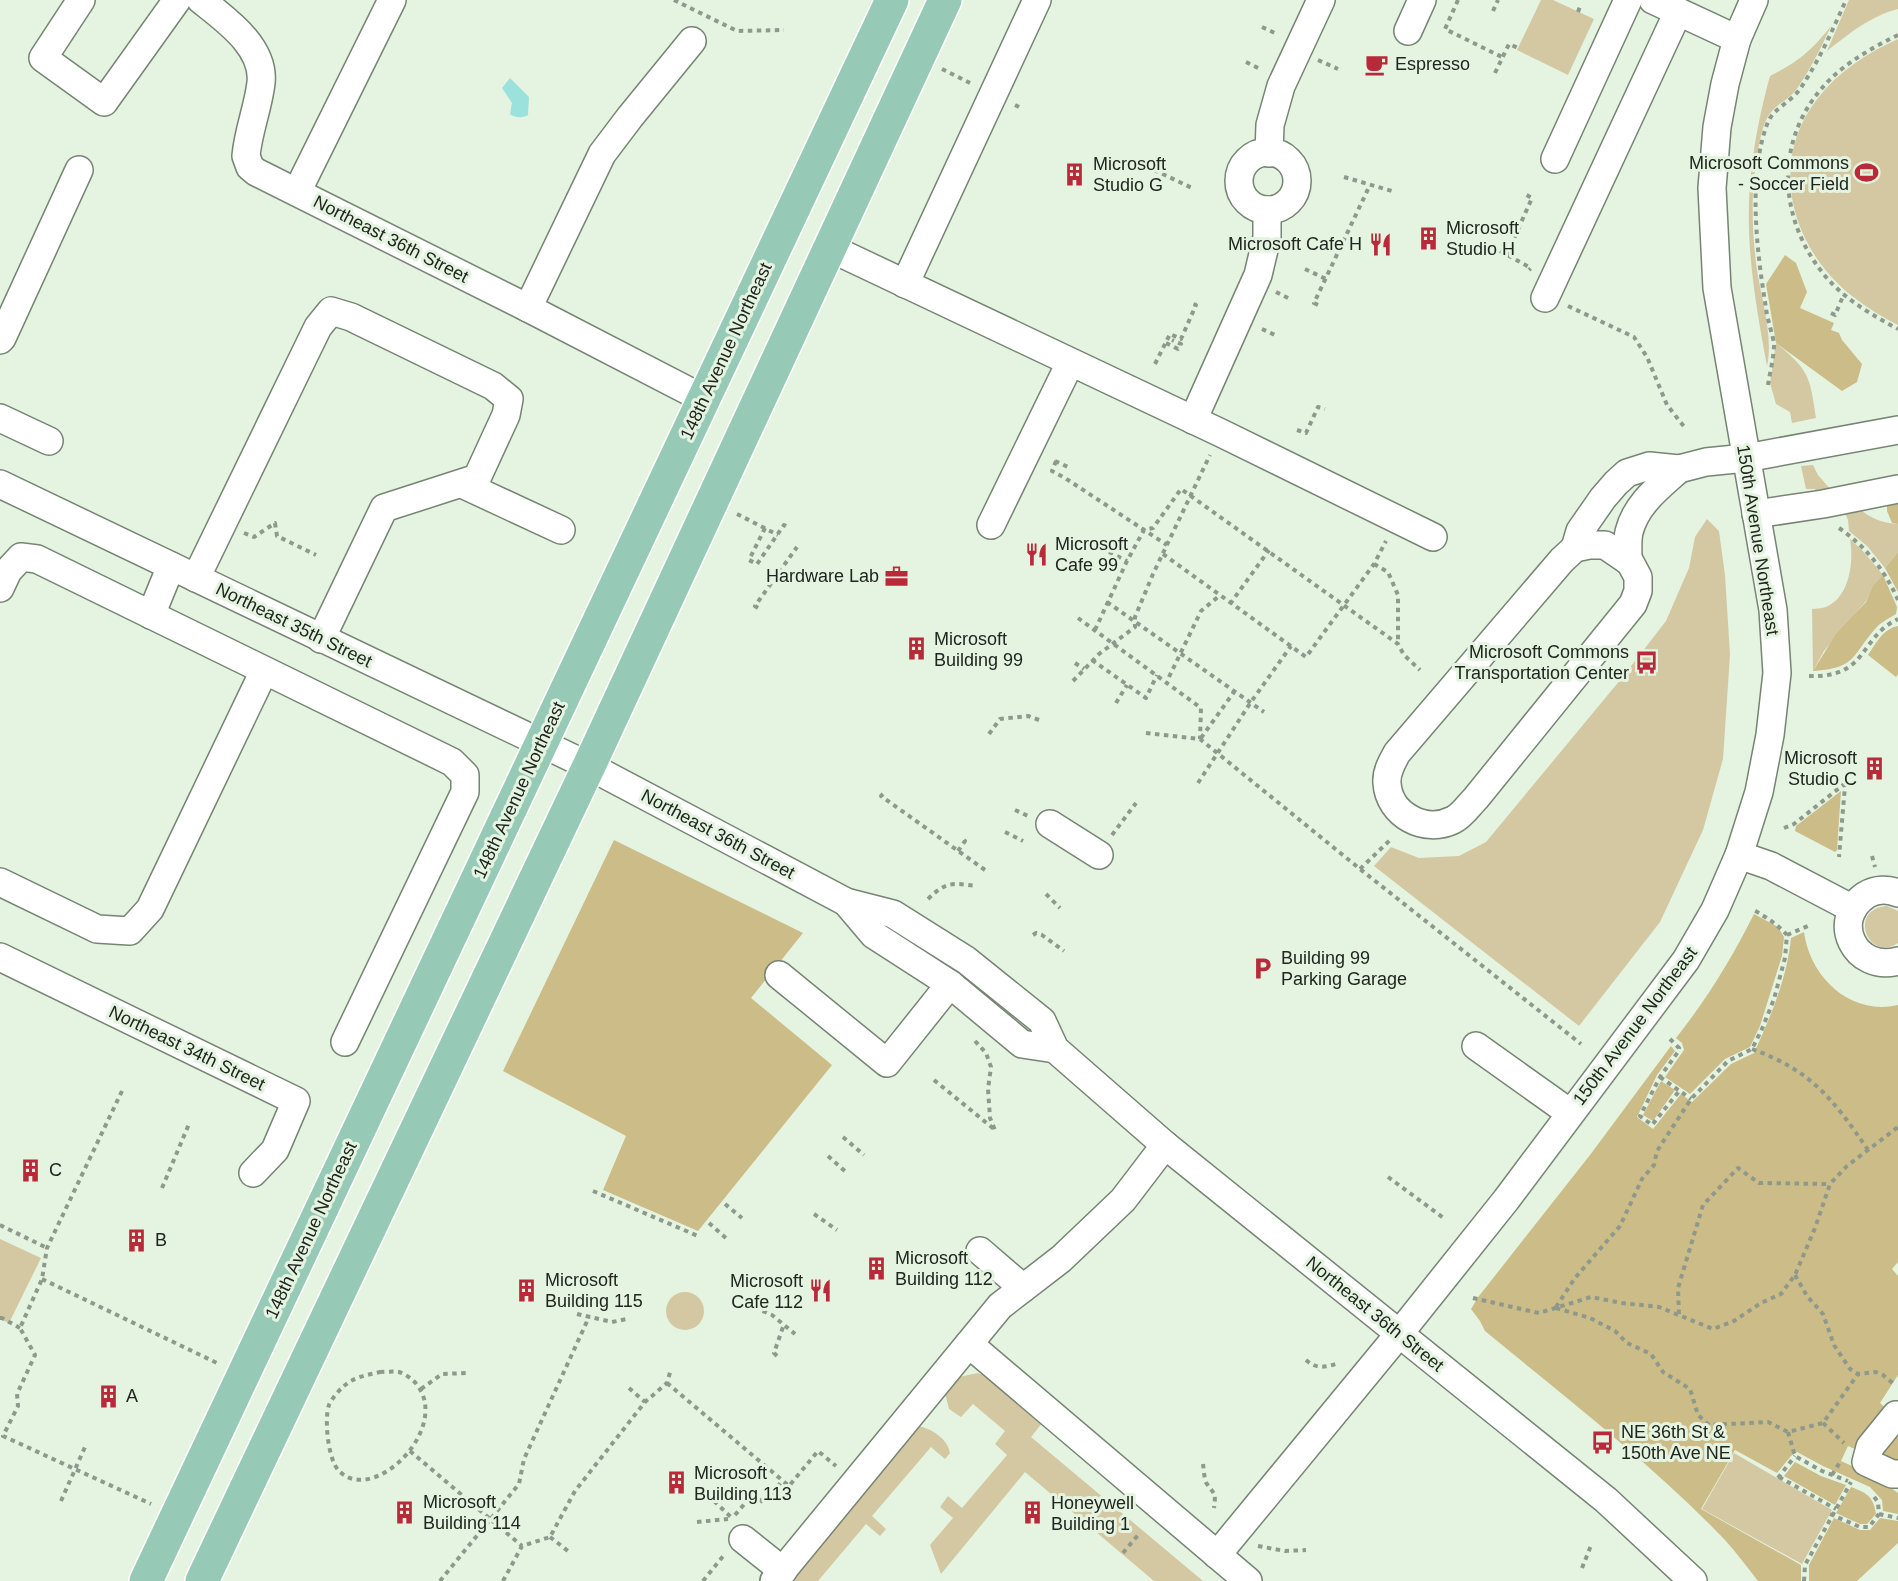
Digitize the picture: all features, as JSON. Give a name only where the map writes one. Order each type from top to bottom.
[{"type":"main road","name":"148th Avenue Northeast","points":[[146,1581],[892,0]]},
{"type":"main road","points":[[202,1581],[589,766],[945,0]]},
{"type":"street","points":[[81,0],[43,58],[104,102],[177,0]]},
{"type":"street","name":"Northeast 36th Street","points":[[201,0],[231,25],[255,54],[261,81],[247,150],[248,162],[256,172],[704,399]]},
{"type":"street","points":[[297,192],[392,0]]},
{"type":"street","points":[[905,284],[1037,0]]},
{"type":"street","points":[[1269,153],[1270,125],[1281,86],[1321,0]]},
{"type":"street","points":[[1408,31],[1422,0]]},
{"type":"street","points":[[1554,159],[1628,0]]},
{"type":"street","points":[[1653,0],[1737,39]]},
{"type":"street","name":"150th Avenue Northeast","points":[[1217,1555],[1400,1335],[1506,1200],[1686,960],[1715,910],[1739,855],[1760,792],[1770,735],[1777,673],[1773,610],[1717,288],[1712,188],[1717,127],[1725,84],[1737,39],[1754,0]]},
{"type":"street","points":[[1556,302],[1678,12]]},
{"type":"street","points":[[528,308],[602,154],[692,41]]},
{"type":"street","points":[[1269,153],[1288,160],[1295,172],[1297,182],[1293,196],[1287,204],[1277,209],[1267,210],[1254,207],[1246,200],[1240,188],[1239,177],[1243,167],[1250,159],[1258,154],[1269,153]]},
{"type":"street","points":[[0,340],[79,170]]},
{"type":"street","points":[[1193,420],[1258,275],[1267,237],[1267,210]]},
{"type":"street","points":[[830,248],[1433,537]]},
{"type":"street","points":[[196,578],[318,327],[331,311],[351,317],[493,386],[509,399],[506,415],[477,478],[384,508],[321,639]]},
{"type":"street","points":[[991,525],[1070,363]]},
{"type":"street","points":[[0,418],[49,441]]},
{"type":"street","points":[[1575,548],[1580,531],[1603,498],[1627,473],[1649,466],[1679,469],[1706,462],[1746,458],[1898,430]]},
{"type":"street","points":[[1628,561],[1629,532],[1637,513],[1651,494],[1679,469]]},
{"type":"street","name":"Northeast 35th Street","points":[[0,484],[589,766]]},
{"type":"street","points":[[462,484],[561,530]]},
{"type":"street","points":[[1756,514],[1898,489]]},
{"type":"street","points":[[1605,545],[1628,561],[1638,577],[1638,591],[1633,604],[1476,798],[1455,819],[1444,824],[1426,825],[1402,814],[1390,796],[1386,782],[1397,753],[1562,560],[1575,548],[1605,545]]},
{"type":"street","points":[[0,588],[8,572],[21,557],[37,559],[452,762],[465,775],[465,792],[345,1042]]},
{"type":"street","points":[[151,615],[171,566]]},
{"type":"street","points":[[0,882],[97,928],[130,931],[150,909],[264,670]]},
{"type":"street","name":"Northeast 36th Street","points":[[589,766],[846,902],[893,914],[966,960],[1042,1022],[1055,1049],[1165,1145],[1606,1500],[1693,1581]]},
{"type":"street","points":[[1041,821],[1099,855]]},
{"type":"street","points":[[1739,855],[1771,866],[1853,909]]},
{"type":"street","points":[[1898,893],[1881,890],[1870,893],[1853,909],[1849,921],[1849,934],[1853,945],[1861,955],[1884,964],[1898,961]]},
{"type":"street","name":"Northeast 36th Street","points":[[846,902],[874,935],[950,984],[1022,1044],[1055,1049]]},
{"type":"street","name":"Northeast 34th Street","points":[[0,957],[296,1101],[275,1150],[253,1173]]},
{"type":"street","points":[[779,975],[887,1063],[950,984]]},
{"type":"street","points":[[1476,1046],[1570,1113]]},
{"type":"street","points":[[738,1529],[778,1576],[1000,1306],[1061,1259],[1123,1200],[1165,1145]]},
{"type":"street","points":[[980,1251],[1023,1288]]},
{"type":"street","points":[[969,1344],[1248,1581]]},
{"type":"street","points":[[1849,1467],[1870,1447],[1896,1415]]},
{"type":"street","points":[[1849,1467],[1898,1474]]},
{"type":"path","points":[[674,0],[736,31],[784,30]]},
{"type":"path","points":[[1458,0],[1445,29],[1502,57]]},
{"type":"path","points":[[1493,11],[1498,0]]},
{"type":"path","points":[[1768,385],[1774,344],[1764,299],[1757,224],[1756,185],[1760,157],[1769,120],[1798,91],[1824,50],[1846,0]]},
{"type":"path","points":[[1578,12],[1581,4]]},
{"type":"path","points":[[1898,35],[1860,55],[1841,69],[1824,87],[1807,109],[1792,141],[1787,175],[1792,218],[1806,249],[1822,272],[1844,294],[1872,315],[1898,329]]},
{"type":"path","points":[[1495,73],[1509,44],[1518,48]]},
{"type":"path","points":[[1315,58],[1338,69]]},
{"type":"path","points":[[942,69],[966,81]]},
{"type":"path","points":[[1146,166],[1192,188]]},
{"type":"path","points":[[1344,177],[1392,191]]},
{"type":"path","points":[[1318,305],[1314,303],[1370,185]]},
{"type":"path","points":[[1507,254],[1532,198],[1525,194]]},
{"type":"path","points":[[1500,251],[1530,268]]},
{"type":"path","points":[[1305,269],[1326,279]]},
{"type":"path","points":[[1831,313],[1835,315],[1844,294]]},
{"type":"path","points":[[1556,302],[1634,337],[1647,357],[1667,405],[1686,429]]},
{"type":"path","points":[[1155,364],[1170,334],[1181,339],[1197,305],[1193,304]]},
{"type":"path","points":[[1166,343],[1178,349],[1181,344],[1172,340]]},
{"type":"path","points":[[1297,430],[1306,433],[1318,406],[1325,409]]},
{"type":"path","points":[[1073,681],[1092,660],[1135,627],[1136,617],[1163,554],[1210,455]]},
{"type":"path","points":[[1046,456],[1068,467]]},
{"type":"path","points":[[1056,461],[1052,471],[1167,545]]},
{"type":"path","points":[[1095,630],[1144,530],[1154,528],[1181,489],[1398,644],[1404,655],[1420,670]]},
{"type":"path","points":[[737,513],[778,535]]},
{"type":"path","points":[[275,523],[277,536],[316,555]]},
{"type":"path","points":[[765,528],[749,560],[757,564],[784,525],[790,528]]},
{"type":"path","points":[[1837,526],[1868,552],[1884,572],[1898,600]]},
{"type":"path","points":[[1163,554],[1306,657],[1374,564],[1388,538]]},
{"type":"path","points":[[758,608],[755,606],[797,547]]},
{"type":"path","points":[[1230,604],[1269,550]]},
{"type":"path","points":[[1109,552],[1127,561]]},
{"type":"path","points":[[1374,564],[1388,572],[1398,595],[1398,644]]},
{"type":"path","points":[[1169,677],[1202,611],[1219,596]]},
{"type":"path","points":[[1107,602],[1264,712]]},
{"type":"path","points":[[1078,618],[1201,708],[1200,739]]},
{"type":"path","points":[[1809,676],[1836,674],[1849,668],[1862,656],[1881,630],[1898,619]]},
{"type":"path","points":[[1198,783],[1251,702],[1292,646]]},
{"type":"path","points":[[1092,660],[1146,698],[1157,675]]},
{"type":"path","points":[[1075,663],[1084,669]]},
{"type":"path","points":[[1116,703],[1127,685]]},
{"type":"path","points":[[1200,739],[1234,692]]},
{"type":"path","points":[[989,734],[1000,719],[1028,716],[1039,720]]},
{"type":"path","points":[[1146,734],[1200,739],[1581,1044]]},
{"type":"path","points":[[1784,828],[1794,824],[1843,785],[1845,786],[1839,857]]},
{"type":"path","points":[[883,794],[881,796],[985,870]]},
{"type":"path","points":[[1117,827],[1136,803]]},
{"type":"path","points":[[1015,810],[1041,821]]},
{"type":"path","points":[[1005,832],[1023,841]]},
{"type":"path","points":[[958,851],[965,841],[962,839]]},
{"type":"path","points":[[1360,869],[1390,840]]},
{"type":"path","points":[[928,898],[939,888],[957,884],[977,886]]},
{"type":"path","points":[[1046,894],[1060,908]]},
{"type":"path","points":[[1752,909],[1773,922],[1787,936]]},
{"type":"path","points":[[1787,936],[1808,926]]},
{"type":"path","points":[[1033,935],[1036,933],[1042,935],[1064,951]]},
{"type":"path","points":[[1556,1307],[1575,1278],[1620,1226],[1642,1179],[1654,1165],[1657,1151],[1690,1098],[1728,1061],[1752,1049],[1774,999],[1785,958],[1787,936]]},
{"type":"path","points":[[934,1080],[994,1131],[990,1118],[988,1089],[991,1067],[986,1053],[975,1041],[973,1031]]},
{"type":"path","points":[[1671,1039],[1680,1048],[1660,1077],[1640,1116],[1652,1125],[1680,1090]]},
{"type":"path","points":[[1752,1049],[1795,1068],[1821,1088],[1844,1115],[1868,1150]]},
{"type":"path","points":[[1660,1077],[1690,1098]]},
{"type":"path","points":[[20,1328],[42,1279],[47,1248],[122,1091]]},
{"type":"path","points":[[162,1188],[189,1124]]},
{"type":"path","points":[[1473,1298],[1539,1313],[1591,1297],[1659,1307],[1713,1329],[1734,1321],[1761,1303],[1781,1294],[1795,1275],[1830,1184],[1847,1166],[1898,1127]]},
{"type":"path","points":[[843,1137],[864,1155]]},
{"type":"path","points":[[828,1156],[847,1173]]},
{"type":"path","points":[[1679,1315],[1678,1288],[1703,1205],[1738,1168],[1760,1183],[1830,1184]]},
{"type":"path","points":[[1388,1177],[1445,1219]]},
{"type":"path","points":[[593,1191],[698,1236]]},
{"type":"path","points":[[725,1204],[742,1218]]},
{"type":"path","points":[[814,1214],[837,1230]]},
{"type":"path","points":[[709,1223],[726,1238]]},
{"type":"path","points":[[0,1225],[47,1248]]},
{"type":"path","points":[[1795,1275],[1823,1314],[1834,1345],[1850,1370],[1858,1374],[1876,1372],[1895,1385]]},
{"type":"path","points":[[42,1279],[223,1366]]},
{"type":"path","points":[[746,1304],[772,1315],[795,1334]]},
{"type":"path","points":[[1556,1307],[1590,1318],[1615,1331],[1627,1343],[1651,1354],[1663,1372],[1690,1389],[1698,1415],[1709,1425],[1768,1422],[1788,1432],[1823,1423],[1858,1374]]},
{"type":"path","points":[[577,1314],[612,1322],[627,1319]]},
{"type":"path","points":[[440,1581],[519,1484],[524,1459],[589,1317]]},
{"type":"path","points":[[0,1318],[20,1328],[35,1355],[17,1394],[18,1406],[3,1436],[157,1506]]},
{"type":"path","points":[[777,1356],[774,1353],[784,1324]]},
{"type":"path","points":[[1306,1360],[1311,1365],[1319,1367],[1339,1364]]},
{"type":"path","points":[[503,1581],[522,1546],[550,1537],[575,1491],[645,1402],[668,1383],[671,1369]]},
{"type":"path","points":[[380,1372],[399,1372],[414,1380],[426,1399],[426,1414],[421,1432],[410,1451],[397,1465],[379,1476],[365,1479],[349,1478],[338,1470],[330,1456],[329,1405],[342,1387],[360,1376],[380,1372]]},
{"type":"path","points":[[421,1389],[442,1374],[468,1373]]},
{"type":"path","points":[[668,1383],[789,1486],[818,1451],[839,1468]]},
{"type":"path","points":[[629,1388],[645,1402]]},
{"type":"path","points":[[1804,1581],[1805,1565],[1831,1514],[1836,1509],[1849,1467],[1823,1423]]},
{"type":"path","points":[[1788,1432],[1795,1456]]},
{"type":"path","points":[[61,1501],[85,1447]]},
{"type":"path","points":[[410,1451],[522,1546]]},
{"type":"path","points":[[1795,1456],[1849,1467]]},
{"type":"path","points":[[1795,1456],[1778,1478],[1836,1509]]},
{"type":"path","points":[[1203,1464],[1207,1484],[1215,1494],[1214,1508]]},
{"type":"path","points":[[738,1529],[753,1494],[764,1503],[783,1480]]},
{"type":"path","points":[[1831,1514],[1860,1527],[1869,1527],[1879,1514],[1878,1502],[1869,1490]]},
{"type":"path","points":[[714,1501],[738,1529]]},
{"type":"path","points":[[1879,1514],[1898,1518]]},
{"type":"path","points":[[697,1522],[738,1529]]},
{"type":"path","points":[[1123,1553],[1138,1535]]},
{"type":"path","points":[[550,1537],[568,1551]]},
{"type":"path","points":[[1582,1568],[1592,1543]]},
{"type":"path","points":[[1258,1546],[1285,1551],[1306,1550]]},
{"type":"shaded area","points":[[1541,0],[1553,0],[1594,19],[1568,75],[1517,50]]},
{"type":"shaded area","points":[[1849,0],[1898,0],[1898,9],[1869,21],[1827,51]]},
{"type":"shaded area","points":[[1831,26],[1796,90],[1767,117],[1757,155],[1753,186],[1753,232],[1768,329],[1767,366],[1755,299],[1749,230],[1750,184],[1757,130],[1770,76],[1804,55]]},
{"type":"shaded area","name":"Microsoft Commons - Soccer Field","points":[[1898,39],[1898,325],[1874,312],[1852,296],[1831,276],[1814,254],[1801,229],[1793,203],[1790,176],[1793,149],[1802,123],[1818,98],[1835,79],[1854,64]]},
{"type":"shaded area","points":[[1785,255],[1796,263],[1807,292],[1800,308],[1834,323],[1831,330],[1839,333],[1862,364],[1857,382],[1842,391],[1776,343],[1766,284]]},
{"type":"shaded area","points":[[1776,343],[1795,360],[1806,375],[1812,392],[1816,418],[1792,423],[1790,412],[1776,404],[1770,383]]},
{"type":"shaded area","points":[[1813,465],[1831,490],[1816,493],[1815,489],[1806,489],[1801,466]]},
{"type":"shaded area","points":[[1898,500],[1898,524],[1892,523],[1887,511],[1887,502]]},
{"type":"shaded area","points":[[1857,507],[1876,519],[1898,524],[1898,552],[1885,568],[1867,546],[1849,531],[1844,511]]},
{"type":"shaded area","points":[[1707,519],[1719,531],[1725,575],[1730,655],[1723,759],[1703,830],[1660,922],[1579,1026],[1374,866],[1391,847],[1419,858],[1459,856],[1486,842],[1666,621],[1689,568],[1695,537]]},
{"type":"shaded area","points":[[1850,539],[1883,575],[1873,587],[1866,601],[1824,651],[1813,671],[1812,609],[1826,607],[1834,602],[1845,587],[1850,568]]},
{"type":"shaded area","points":[[1898,552],[1898,592],[1885,568]]},
{"type":"shaded area","points":[[1883,575],[1897,607],[1896,614],[1878,626],[1852,659],[1838,667],[1813,671],[1836,634],[1866,602],[1873,586]]},
{"type":"shaded area","points":[[1898,626],[1898,674],[1896,677],[1868,655],[1884,633]]},
{"type":"shaded area","points":[[1841,791],[1835,852],[1795,831],[1796,826]]},
{"type":"shaded area","points":[[614,840],[803,933],[751,998],[832,1065],[698,1231],[603,1190],[626,1136],[503,1071]]},
{"type":"shaded area","points":[[1887,906],[1898,911],[1898,943],[1887,947],[1878,946],[1866,933],[1865,924],[1868,916],[1875,909]]},
{"type":"shaded area","points":[[1754,914],[1778,927],[1784,937],[1782,956],[1760,1026],[1750,1047],[1725,1059],[1690,1094],[1665,1077],[1684,1050],[1682,1043],[1676,1038],[1718,978]]},
{"type":"shaded area","points":[[1804,932],[1814,964],[1835,990],[1864,1005],[1880,1007],[1898,1005],[1898,1262],[1892,1269],[1898,1276],[1898,1375],[1880,1403],[1890,1412],[1855,1449],[1848,1446],[1841,1461],[1874,1476],[1898,1493],[1898,1514],[1883,1511],[1882,1500],[1870,1487],[1797,1452],[1777,1473],[1735,1450],[1701,1509],[1801,1565],[1801,1581],[1758,1581],[1728,1544],[1696,1511],[1607,1432],[1485,1331],[1471,1309],[1671,1046],[1675,1051],[1657,1075],[1637,1117],[1653,1129],[1681,1094],[1692,1102],[1731,1064],[1754,1053],[1782,982],[1791,938]]},
{"type":"shaded area","points":[[1661,1081],[1675,1090],[1653,1121],[1643,1115]]},
{"type":"shaded area","points":[[0,1239],[41,1258],[9,1323],[0,1319]]},
{"type":"shaded area","points":[[685,1292],[698,1298],[704,1311],[698,1324],[685,1330],[672,1324],[666,1311],[672,1298]]},
{"type":"shaded area","points":[[978,1373],[993,1379],[1043,1422],[1031,1437],[1203,1581],[1154,1581],[1025,1472],[941,1574],[930,1545],[953,1518],[940,1507],[948,1496],[962,1508],[1007,1455],[995,1444],[1005,1431],[973,1404],[961,1417],[949,1409],[945,1393],[959,1377]]},
{"type":"shaded area","points":[[919,1426],[939,1435],[946,1443],[950,1453],[945,1459],[931,1447],[872,1516],[886,1529],[880,1536],[866,1524],[818,1581],[792,1581]]},
{"type":"shaded area","points":[[1898,1426],[1898,1467],[1883,1459],[1880,1452]]},
{"type":"shaded area","points":[[1734,1453],[1832,1510],[1802,1564],[1702,1509]]},
{"type":"shaded area","points":[[1795,1462],[1821,1476],[1846,1485],[1835,1505],[1784,1476]]},
{"type":"shaded area","points":[[1851,1487],[1865,1493],[1873,1503],[1876,1514],[1867,1524],[1860,1524],[1836,1513]]},
{"type":"shaded area","points":[[1834,1518],[1860,1530],[1870,1530],[1880,1518],[1898,1521],[1898,1543],[1857,1581],[1809,1581],[1809,1565]]},
{"type":"water","points":[[510,78],[529,97],[528,115],[526,116],[516,117],[510,114],[512,103],[502,88]]},
{"type":"place","name":"Espresso","points":[[1377,64]]},
{"type":"place","name":"Microsoft Commons - Soccer Field","points":[[1867,173]]},
{"type":"place","name":"Microsoft Studio G","points":[[1075,174]]},
{"type":"place","name":"Microsoft Studio H","points":[[1428,238]]},
{"type":"place","name":"Microsoft Cafe H","points":[[1380,244]]},
{"type":"place","name":"Microsoft Cafe 99","points":[[1037,554]]},
{"type":"place","name":"Hardware Lab","points":[[897,576]]},
{"type":"place","name":"Microsoft Building 99","points":[[916,649]]},
{"type":"place","name":"Microsoft Commons Transportation Center","points":[[1647,662]]},
{"type":"place","name":"Microsoft Studio C","points":[[1875,768]]},
{"type":"place","name":"Building 99 Parking Garage","points":[[1263,968]]},
{"type":"place","name":"C","points":[[31,1170]]},
{"type":"place","name":"B","points":[[137,1240]]},
{"type":"place","name":"Microsoft Building 112","points":[[877,1268]]},
{"type":"place","name":"Microsoft Building 115","points":[[527,1290]]},
{"type":"place","name":"Microsoft Cafe 112","points":[[821,1291]]},
{"type":"place","name":"A","points":[[108,1396]]},
{"type":"place","name":"NE 36th St & 150th Ave NE","points":[[1603,1442]]},
{"type":"place","name":"Microsoft Building 113","points":[[676,1483]]},
{"type":"place","name":"Microsoft Building 114","points":[[405,1512]]},
{"type":"place","name":"Honeywell Building 1","points":[[1033,1513]]}]
